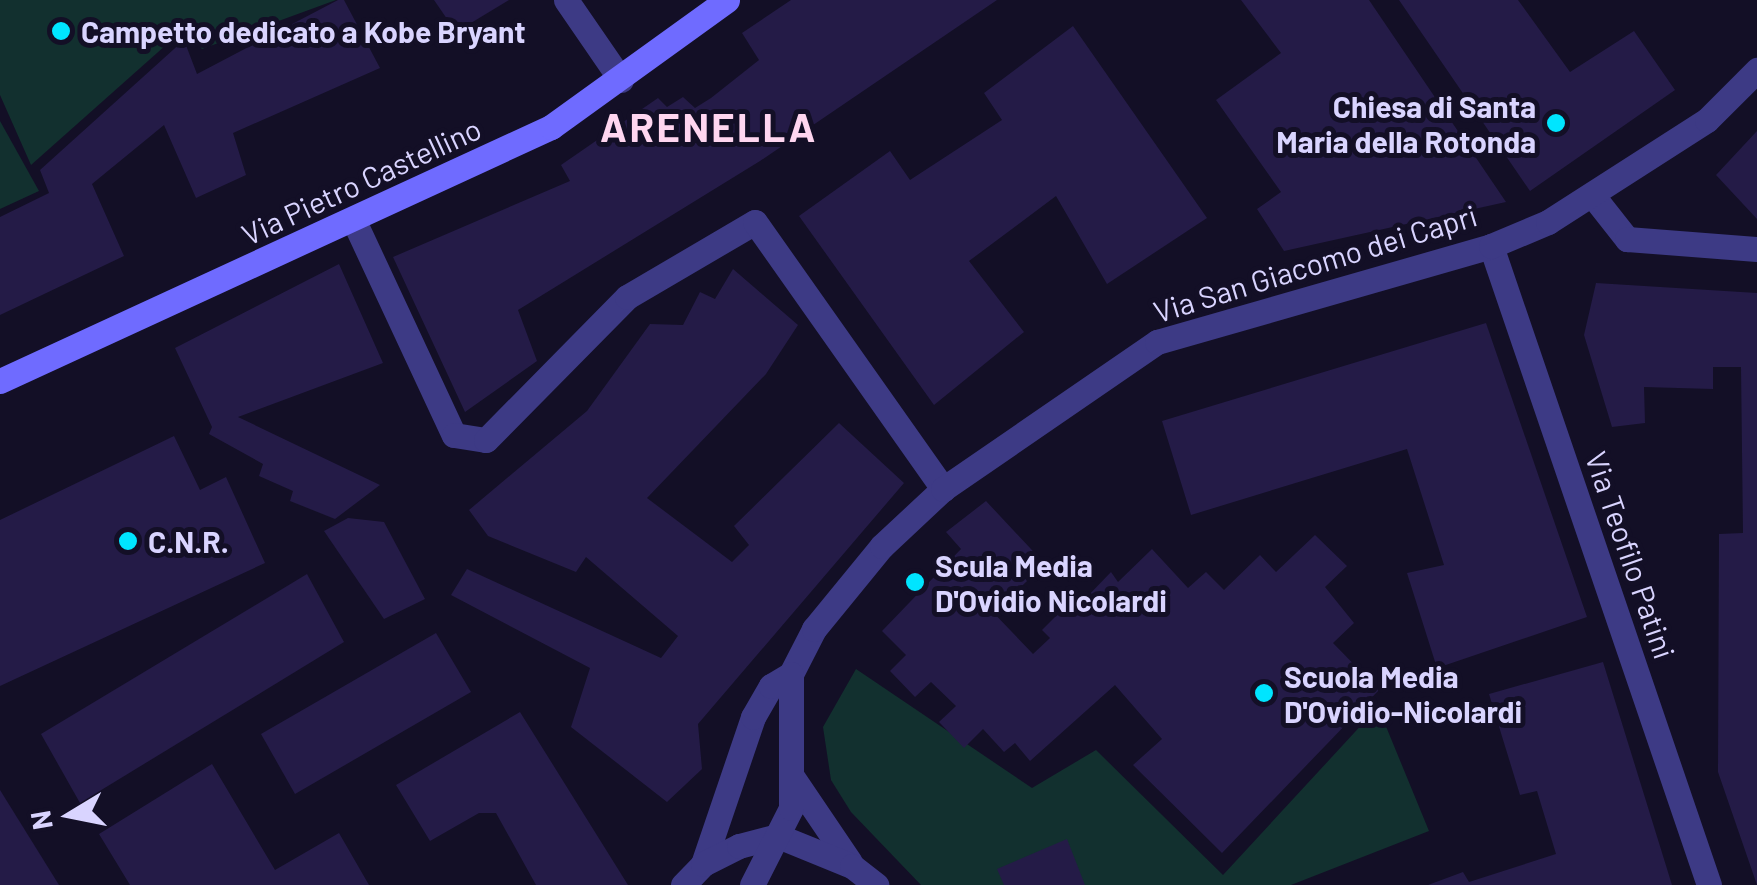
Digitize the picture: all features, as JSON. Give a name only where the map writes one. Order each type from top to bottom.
[{"type":"street","points":[[566,0],[621,80]]},
{"type":"street","name":"Via Pietro Castellino","points":[[0,381],[552,127],[727,0]]},
{"type":"street","name":"Via San Giacomo dei Capri","points":[[791,674],[814,630],[882,546],[944,489],[1156,342],[1492,246],[1593,196],[1706,120],[1757,70]]},
{"type":"street","points":[[1593,196],[1627,238],[1757,249]]},
{"type":"street","points":[[354,221],[454,434],[486,440],[627,297],[754,222],[944,489]]},
{"type":"street","name":"Via Teofilo Patini","points":[[1492,246],[1709,885]]},
{"type":"street","points":[[703,864],[753,717],[772,686],[791,674]]},
{"type":"street","points":[[753,717],[733,829],[746,868],[760,883],[788,837],[791,674]]},
{"type":"street","points":[[791,774],[852,866]]},
{"type":"street","points":[[682,885],[703,864],[738,846],[788,837],[852,866],[876,885]]},
{"type":"green space","points":[[0,0],[336,0],[202,49],[184,29],[31,165],[0,95]]},
{"type":"green space","points":[[0,121],[39,191],[0,209]]},
{"type":"green space","points":[[856,669],[1032,788],[1096,750],[1223,875],[1378,707],[1429,831],[1291,885],[921,885],[851,812],[831,780],[823,727]]},
{"type":"building","points":[[344,0],[380,68],[233,133],[246,175],[196,198],[164,125],[92,184],[124,256],[0,315],[0,217],[49,193],[40,170],[184,40],[197,74]]},
{"type":"building","points":[[434,0],[509,0],[456,32]]},
{"type":"building","points":[[791,0],[997,0],[760,161],[518,310],[537,361],[465,412],[393,257],[570,181],[561,165],[658,98],[667,107],[683,97],[695,108],[711,98],[759,60],[742,33]]},
{"type":"building","points":[[1241,0],[1369,0],[1506,202],[1284,251],[1257,209],[1281,192],[1216,100],[1281,53]]},
{"type":"building","name":"Chiesa di Santa Maria della Rotonda","points":[[1399,0],[1518,0],[1570,72],[1634,31],[1675,90],[1530,191]]},
{"type":"building","points":[[1073,26],[1207,218],[1107,284],[1056,196],[969,261],[1024,332],[934,405],[799,216],[890,151],[910,180],[1002,120],[984,93]]},
{"type":"building","points":[[1757,131],[1757,219],[1716,175]]},
{"type":"building","points":[[339,264],[383,363],[238,417],[380,485],[335,519],[290,501],[293,491],[259,476],[263,464],[209,434],[212,427],[175,348]]},
{"type":"building","points":[[733,269],[798,325],[766,374],[647,498],[732,562],[749,545],[734,526],[839,423],[904,483],[698,724],[702,769],[667,802],[571,727],[590,668],[451,595],[467,569],[661,658],[678,636],[586,557],[576,572],[488,536],[469,510],[587,411],[650,324],[683,325],[700,292],[715,299]]},
{"type":"building","points":[[1596,283],[1757,293],[1757,885],[1718,772],[1719,534],[1743,533],[1741,367],[1713,367],[1713,389],[1644,387],[1645,423],[1612,427],[1584,335]]},
{"type":"building","points":[[1486,323],[1587,617],[1437,668],[1407,573],[1444,565],[1407,449],[1191,515],[1162,421]]},
{"type":"building","name":"C.N.R.","points":[[174,436],[200,490],[226,477],[265,563],[0,686],[0,520]]},
{"type":"building","points":[[986,501],[1045,564],[1009,598],[1002,591],[987,606],[1033,654],[1050,638],[1042,630],[1075,597],[1082,602],[1111,572],[1118,582],[1152,549],[1188,588],[1206,572],[1224,590],[1260,555],[1276,572],[1315,535],[1347,566],[1325,587],[1354,623],[1333,643],[1379,690],[1222,853],[1133,765],[1162,739],[1115,685],[1030,761],[1015,743],[1004,752],[983,729],[964,748],[939,722],[956,706],[931,682],[915,697],[890,671],[906,655],[882,631],[961,549],[946,532]]},
{"type":"building","points":[[348,518],[384,522],[425,599],[384,619],[324,531]]},
{"type":"building","points":[[307,574],[344,642],[80,803],[41,734]]},
{"type":"building","points":[[436,633],[471,692],[295,794],[261,734]]},
{"type":"building","points":[[1603,662],[1672,885],[1428,885],[1463,872],[1469,882],[1556,854],[1537,791],[1520,795],[1489,694]]},
{"type":"building","points":[[520,712],[628,885],[536,885],[496,813],[479,813],[430,841],[396,785]]},
{"type":"building","points":[[212,764],[275,870],[339,833],[369,885],[130,885],[99,834]]},
{"type":"building","points":[[0,790],[59,885],[0,885]]},
{"type":"building","points":[[1067,839],[1085,885],[1004,885],[997,869]]},
{"type":"place","name":"Campetto dedicato a Kobe Bryant","points":[[61,31]]},
{"type":"place","name":"Chiesa di Santa Maria della Rotonda","points":[[1556,123]]},
{"type":"place","name":"C.N.R.","points":[[128,541]]},
{"type":"place","name":"Scula Media D'Ovidio Nicolardi","points":[[915,582]]},
{"type":"place","name":"Scuola Media D'Ovidio-Nicolardi","points":[[1264,693]]},
{"type":"district","name":"ARENELLA","points":[[709,126]]}]
